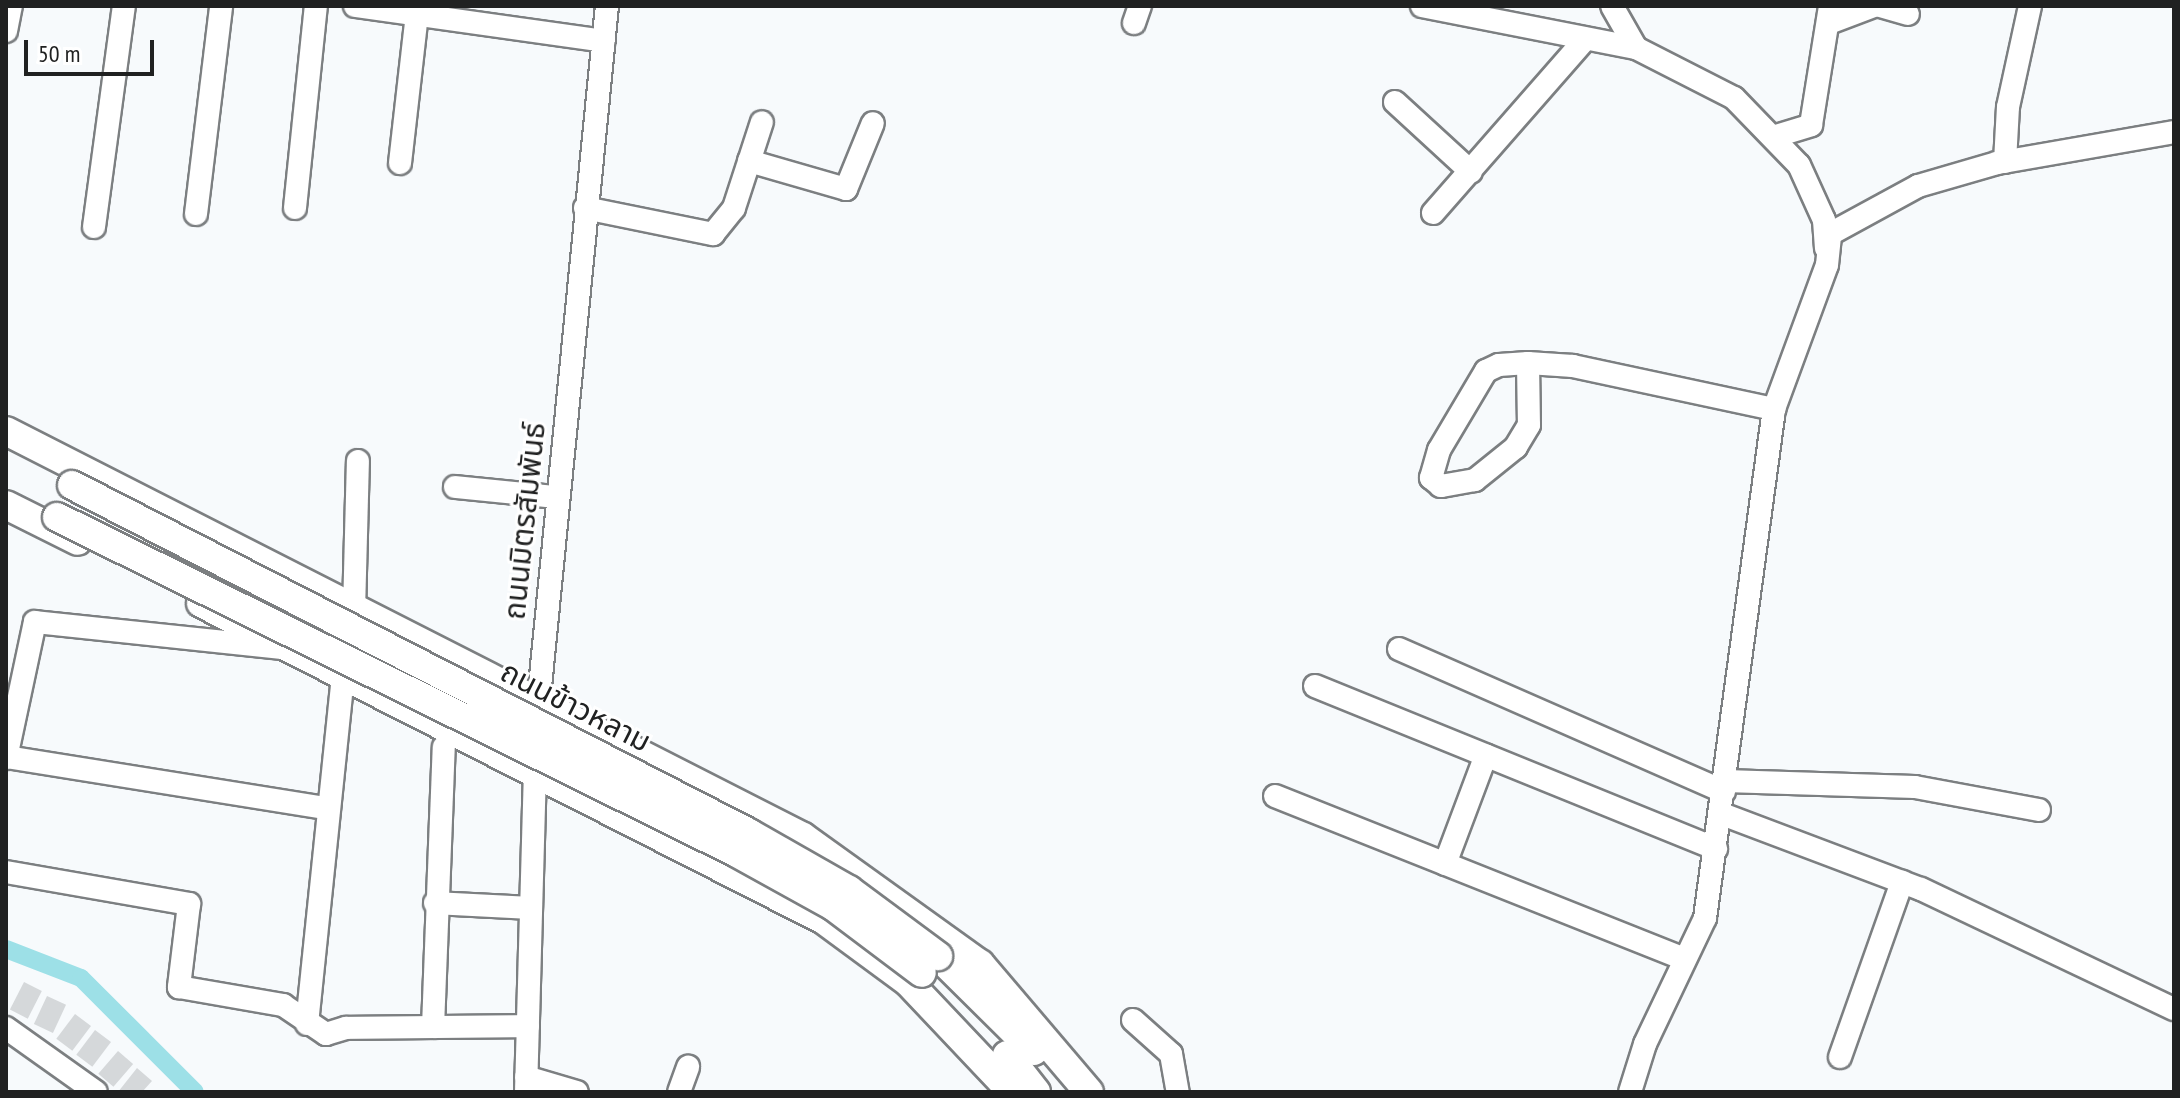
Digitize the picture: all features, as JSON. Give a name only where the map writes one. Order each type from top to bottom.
[{"type":"main road","points":[[6,431],[354,611],[639,750],[803,837],[980,964],[1089,1092]]},
{"type":"main road","name":"ถนนข้าวหลาม","points":[[6,452],[749,833],[849,890],[930,964],[1030,1045],[1064,1092]]},
{"type":"main road","name":"ถนนข้าวหลาม","points":[[6,491],[737,853],[833,906],[930,964],[1036,1092]]},
{"type":"main road","points":[[6,505],[290,649],[535,768],[784,896]]},
{"type":"main road","points":[[229,617],[277,627],[297,615],[292,589],[257,560]]},
{"type":"main road","points":[[395,701],[446,710],[466,698],[461,673],[431,648]]},
{"type":"main road","points":[[615,810],[582,766],[585,753],[604,744],[639,750]]},
{"type":"main road","points":[[803,837],[770,832],[754,854],[755,874],[908,982],[1012,1092]]},
{"type":"street","points":[[6,31],[11,6]]},
{"type":"street","points":[[94,227],[124,6]]},
{"type":"street","points":[[196,214],[221,6]]},
{"type":"street","points":[[295,208],[316,6]]},
{"type":"street","points":[[355,6],[417,10],[498,23],[605,24]]},
{"type":"street","points":[[1422,6],[1636,48],[1734,98],[1776,136],[1799,165],[1824,220],[1827,265]]},
{"type":"street","points":[[1612,6],[1636,48]]},
{"type":"street","points":[[1776,136],[1811,125],[1830,14],[1874,6]]},
{"type":"street","points":[[1880,6],[1908,14]]},
{"type":"street","points":[[2005,162],[2008,107],[2030,6]]},
{"type":"street","points":[[400,163],[417,10]]},
{"type":"street","name":"ถนนมิตรสัมพันธ์","points":[[526,1084],[538,703],[605,24]]},
{"type":"street","points":[[1433,213],[1586,38]]},
{"type":"street","points":[[1395,102],[1471,172]]},
{"type":"street","points":[[585,208],[713,234],[734,208],[762,122]]},
{"type":"street","points":[[749,161],[846,189],[873,123]]},
{"type":"street","points":[[1630,1092],[1684,959],[1705,918],[1724,796],[1774,409],[1827,265],[1830,234],[1865,210],[2005,162],[2174,132]]},
{"type":"street","points":[[1528,363],[1529,425],[1516,447],[1475,480],[1441,486],[1431,478],[1439,450],[1486,371],[1528,363],[1603,371],[1774,409]]},
{"type":"street","points":[[354,611],[358,461]]},
{"type":"street","points":[[455,487],[556,497]]},
{"type":"street","points":[[290,649],[35,622],[6,758],[326,808]]},
{"type":"street","points":[[1399,649],[1724,796],[2174,1009]]},
{"type":"street","points":[[307,1024],[326,808],[343,674]]},
{"type":"street","points":[[1315,686],[1716,849]]},
{"type":"street","points":[[433,1027],[435,903],[444,747]]},
{"type":"street","points":[[1445,864],[1486,755]]},
{"type":"street","points":[[1724,796],[1915,787],[2039,810]]},
{"type":"street","points":[[1275,796],[1684,959]]},
{"type":"street","points":[[6,872],[189,904],[179,987],[269,1000],[326,1034],[433,1027],[528,1026]]},
{"type":"street","points":[[1840,1057],[1902,882]]},
{"type":"street","points":[[435,903],[530,908]]},
{"type":"street","points":[[1133,1020],[1171,1054],[1178,1092]]},
{"type":"street","points":[[6,1028],[96,1092]]},
{"type":"street","points":[[679,1092],[688,1067]]},
{"type":"street","points":[[526,1084],[577,1092]]},
{"type":"building","points":[[24,982],[42,991],[28,1019],[10,1010]]},
{"type":"building","points":[[47,996],[66,1005],[53,1033],[34,1024]]},
{"type":"building","points":[[75,1014],[91,1026],[72,1051],[56,1039]]},
{"type":"building","points":[[95,1030],[111,1042],[92,1067],[76,1055]]},
{"type":"building","points":[[118,1051],[133,1064],[113,1087],[98,1074]]},
{"type":"building","points":[[137,1068],[152,1081],[142,1092],[118,1092]]},
{"type":"waterway","points":[[6,949],[81,978],[195,1092]]}]
